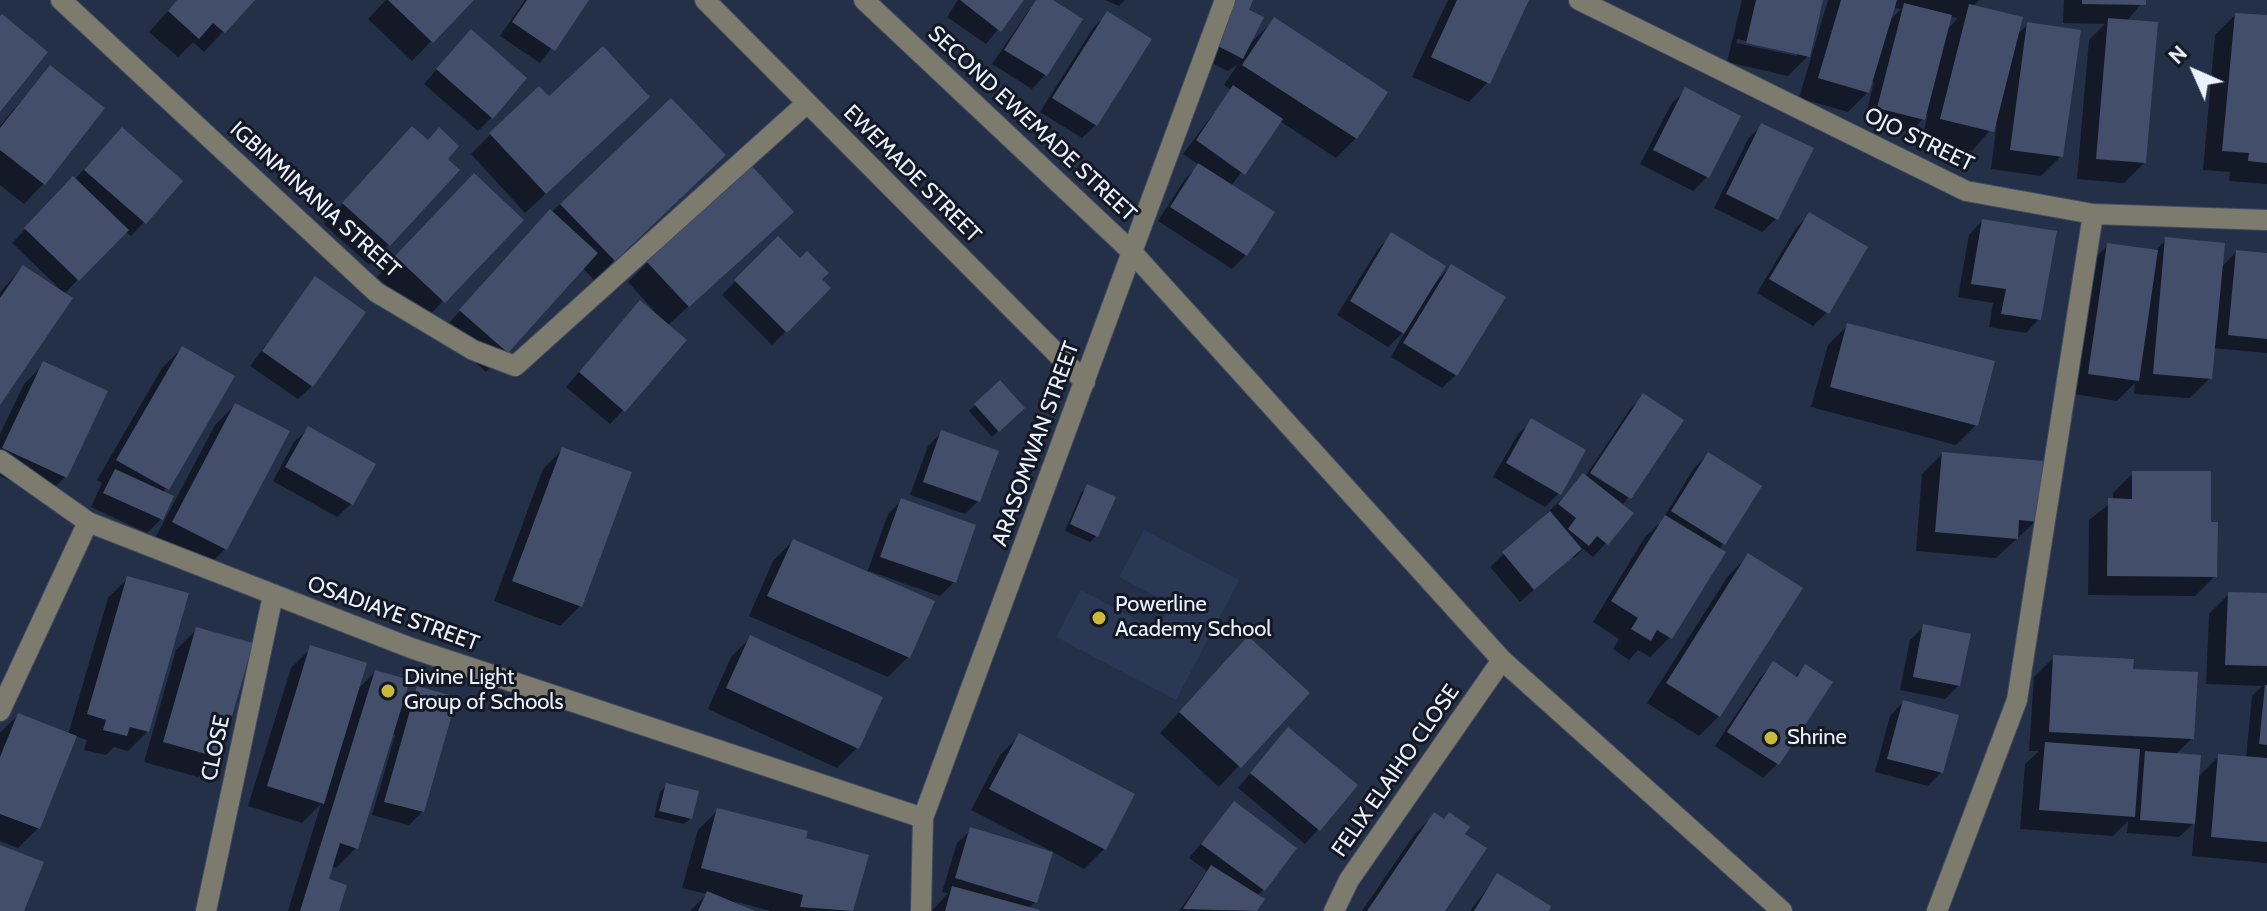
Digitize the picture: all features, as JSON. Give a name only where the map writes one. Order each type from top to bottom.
[{"type":"street","name":"IGBINMINANIA STREET","points":[[61,0],[376,292],[473,350],[515,366],[807,103]]},
{"type":"street","name":"EWEMADE STREET","points":[[705,0],[1085,382]]},
{"type":"street","name":"SECOND EWEMADE STREET","points":[[864,0],[1131,251],[1502,660],[1782,911]]},
{"type":"street","name":"ARASOMWAN STREET","points":[[921,911],[923,818],[1225,0]]},
{"type":"street","name":"OJO STREET","points":[[1579,0],[1966,191],[2093,214],[2267,220]]},
{"type":"street","points":[[1937,911],[2017,700],[2093,214]]},
{"type":"street","name":"OSADIAYE STREET","points":[[0,460],[88,522],[273,595],[411,648],[923,818]]},
{"type":"street","points":[[0,711],[88,522]]},
{"type":"street","name":"CLOSE","points":[[206,911],[273,595]]},
{"type":"street","name":"FELIX ELAIHO CLOSE","points":[[1334,911],[1349,880],[1502,660]]},
{"type":"shaded area","name":"Powerline Academy School","points":[[1144,530],[1239,580],[1176,700],[1056,637],[1081,590],[1157,630],[1171,604],[1119,577]]},
{"type":"building","points":[[177,0],[255,0],[225,33],[213,23],[199,39],[168,11]]},
{"type":"building","points":[[388,0],[474,0],[433,43]]},
{"type":"building","points":[[527,0],[589,0],[555,51],[512,22]]},
{"type":"building","points":[[960,0],[1024,0],[1001,32]]},
{"type":"building","points":[[1036,0],[1053,0],[1083,19],[1047,76],[1004,50]]},
{"type":"building","points":[[1236,0],[1253,0],[1249,10],[1264,17],[1243,59],[1214,44]]},
{"type":"building","points":[[1457,0],[1529,0],[1490,84],[1431,57]]},
{"type":"building","points":[[1756,0],[1823,0],[1810,57],[1746,43]]},
{"type":"building","points":[[1841,0],[1897,0],[1869,93],[1818,78]]},
{"type":"building","points":[[2082,0],[2146,0],[2146,5],[2082,4]]},
{"type":"building","points":[[1904,3],[1952,15],[1925,120],[1877,108]]},
{"type":"building","points":[[1969,4],[2023,17],[1994,132],[1940,119]]},
{"type":"building","points":[[1107,11],[1152,39],[1097,126],[1052,98]]},
{"type":"building","points":[[2235,13],[2267,15],[2267,163],[2248,161],[2249,153],[2222,151]]},
{"type":"building","points":[[2,14],[48,52],[0,112],[0,16]]},
{"type":"building","points":[[1274,17],[1388,92],[1357,139],[1242,65]]},
{"type":"building","points":[[2108,18],[2158,22],[2146,163],[2096,159]]},
{"type":"building","points":[[2027,22],[2081,30],[2063,157],[2010,150]]},
{"type":"building","points":[[471,29],[527,78],[493,119],[436,69]]},
{"type":"building","points":[[603,46],[650,97],[546,194],[489,133],[539,86],[549,96]]},
{"type":"building","points":[[50,65],[105,108],[45,185],[0,150],[0,128]]},
{"type":"building","points":[[1233,85],[1283,119],[1245,175],[1196,140]]},
{"type":"building","points":[[1685,87],[1741,116],[1709,178],[1653,150]]},
{"type":"building","points":[[671,98],[726,155],[615,261],[560,204]]},
{"type":"building","points":[[1761,123],[1814,148],[1778,220],[1726,194]]},
{"type":"building","points":[[412,126],[428,140],[439,127],[459,146],[448,159],[460,170],[390,246],[342,203]]},
{"type":"building","points":[[122,127],[183,181],[146,224],[84,170]]},
{"type":"building","points":[[1198,163],[1275,212],[1247,256],[1170,207]]},
{"type":"building","points":[[751,165],[794,212],[689,307],[646,261]]},
{"type":"building","points":[[474,173],[524,220],[445,303],[395,256]]},
{"type":"building","points":[[73,176],[129,230],[79,281],[24,228]]},
{"type":"building","points":[[550,209],[598,253],[508,353],[459,310]]},
{"type":"building","points":[[1809,212],[1868,247],[1829,314],[1769,279]]},
{"type":"building","points":[[1982,219],[2057,231],[2041,320],[2001,314],[2006,289],[1971,284]]},
{"type":"building","points":[[1391,232],[1446,266],[1404,334],[1350,301]]},
{"type":"building","points":[[778,236],[800,258],[807,251],[829,273],[822,279],[831,288],[787,333],[734,280]]},
{"type":"building","points":[[2165,237],[2225,243],[2212,379],[2153,374]]},
{"type":"building","points":[[2107,243],[2158,250],[2139,381],[2088,374]]},
{"type":"building","points":[[2236,250],[2267,253],[2267,339],[2228,335]]},
{"type":"building","points":[[1451,264],[1506,297],[1457,376],[1403,343]]},
{"type":"building","points":[[23,265],[73,298],[0,405],[0,298]]},
{"type":"building","points":[[315,276],[366,312],[313,387],[262,351]]},
{"type":"building","points":[[640,300],[687,340],[625,412],[579,372]]},
{"type":"building","points":[[1847,323],[1995,361],[1978,426],[1830,387]]},
{"type":"building","points":[[182,346],[235,376],[169,490],[116,460]]},
{"type":"building","points":[[43,361],[108,391],[67,478],[2,448]]},
{"type":"building","points":[[1000,380],[1025,408],[999,432],[974,404]]},
{"type":"building","points":[[1643,393],[1684,420],[1631,499],[1590,473]]},
{"type":"building","points":[[235,403],[290,431],[227,550],[172,522]]},
{"type":"building","points":[[1531,418],[1586,450],[1561,495],[1506,463]]},
{"type":"building","points":[[308,426],[376,464],[353,505],[285,467]]},
{"type":"building","points":[[941,430],[999,451],[980,502],[923,482]]},
{"type":"building","points":[[562,447],[632,472],[582,607],[512,581]]},
{"type":"building","points":[[1708,452],[1762,486],[1725,545],[1671,511]]},
{"type":"building","points":[[1942,452],[2043,461],[2038,522],[2019,520],[2018,539],[1935,532]]},
{"type":"building","points":[[115,469],[174,496],[163,520],[103,493]]},
{"type":"building","points":[[2132,471],[2211,471],[2211,522],[2218,522],[2217,577],[2107,576],[2108,498],[2132,499]]},
{"type":"building","points":[[1583,473],[1634,513],[1608,545],[1597,536],[1589,546],[1568,529],[1576,518],[1558,504]]},
{"type":"building","points":[[1087,484],[1116,497],[1098,537],[1070,524]]},
{"type":"building","points":[[901,498],[976,525],[956,583],[880,557]]},
{"type":"building","points":[[1550,511],[1582,549],[1534,590],[1502,552]]},
{"type":"building","points":[[1665,515],[1726,552],[1672,639],[1657,630],[1651,641],[1631,629],[1638,618],[1611,601]]},
{"type":"building","points":[[793,539],[935,601],[910,658],[767,596]]},
{"type":"building","points":[[1748,553],[1803,588],[1720,717],[1666,683]]},
{"type":"building","points":[[127,576],[189,593],[149,732],[130,727],[127,736],[103,730],[106,720],[87,714]]},
{"type":"building","points":[[2228,592],[2267,593],[2267,666],[2225,665]]},
{"type":"building","points":[[1923,624],[1971,634],[1960,686],[1913,677]]},
{"type":"building","points":[[196,627],[253,643],[220,758],[163,742]]},
{"type":"building","points":[[750,635],[883,697],[859,749],[726,688]]},
{"type":"building","points":[[1248,636],[1310,693],[1241,768],[1179,712]]},
{"type":"building","points":[[310,645],[367,663],[324,804],[267,786]]},
{"type":"building","points":[[2053,655],[2134,659],[2133,669],[2198,672],[2194,739],[2049,732]]},
{"type":"building","points":[[1773,661],[1797,677],[1805,664],[1833,682],[1779,765],[1727,732]]},
{"type":"building","points":[[375,670],[410,680],[358,849],[340,843],[329,879],[347,885],[339,911],[300,911]]},
{"type":"building","points":[[2267,685],[2267,745],[2259,744]]},
{"type":"building","points":[[417,686],[457,697],[424,812],[384,802]]},
{"type":"building","points":[[1903,700],[1959,715],[1943,773],[1887,759]]},
{"type":"building","points":[[18,713],[77,736],[40,829],[0,814],[0,757]]},
{"type":"building","points":[[1288,727],[1358,785],[1320,831],[1250,773]]},
{"type":"building","points":[[1019,733],[1135,794],[1106,850],[989,789]]},
{"type":"building","points":[[2045,742],[2140,749],[2135,817],[2039,810]]},
{"type":"building","points":[[2145,751],[2201,755],[2195,824],[2140,820]]},
{"type":"building","points":[[2218,754],[2267,758],[2267,842],[2211,837]]},
{"type":"building","points":[[666,783],[699,791],[692,819],[659,811]]},
{"type":"building","points":[[1234,801],[1297,848],[1265,891],[1201,844]]},
{"type":"building","points":[[717,808],[808,831],[806,838],[869,855],[853,911],[800,907],[803,895],[701,868]]},
{"type":"building","points":[[1434,812],[1444,819],[1449,812],[1470,827],[1465,834],[1487,848],[1445,911],[1367,911]]},
{"type":"building","points":[[970,827],[1053,852],[1037,903],[955,878]]},
{"type":"building","points":[[0,845],[44,862],[24,911],[0,911]]},
{"type":"building","points":[[1211,865],[1265,899],[1257,911],[1183,909]]},
{"type":"building","points":[[1497,873],[1551,906],[1549,911],[1474,911]]},
{"type":"building","points":[[952,886],[1040,910],[945,911]]},
{"type":"building","points":[[707,891],[755,911],[698,911]]},
{"type":"place","name":"Powerline Academy School","points":[[1099,618]]},
{"type":"place","name":"Divine Light Group of Schools","points":[[388,691]]},
{"type":"place","name":"Shrine","points":[[1771,738]]}]
